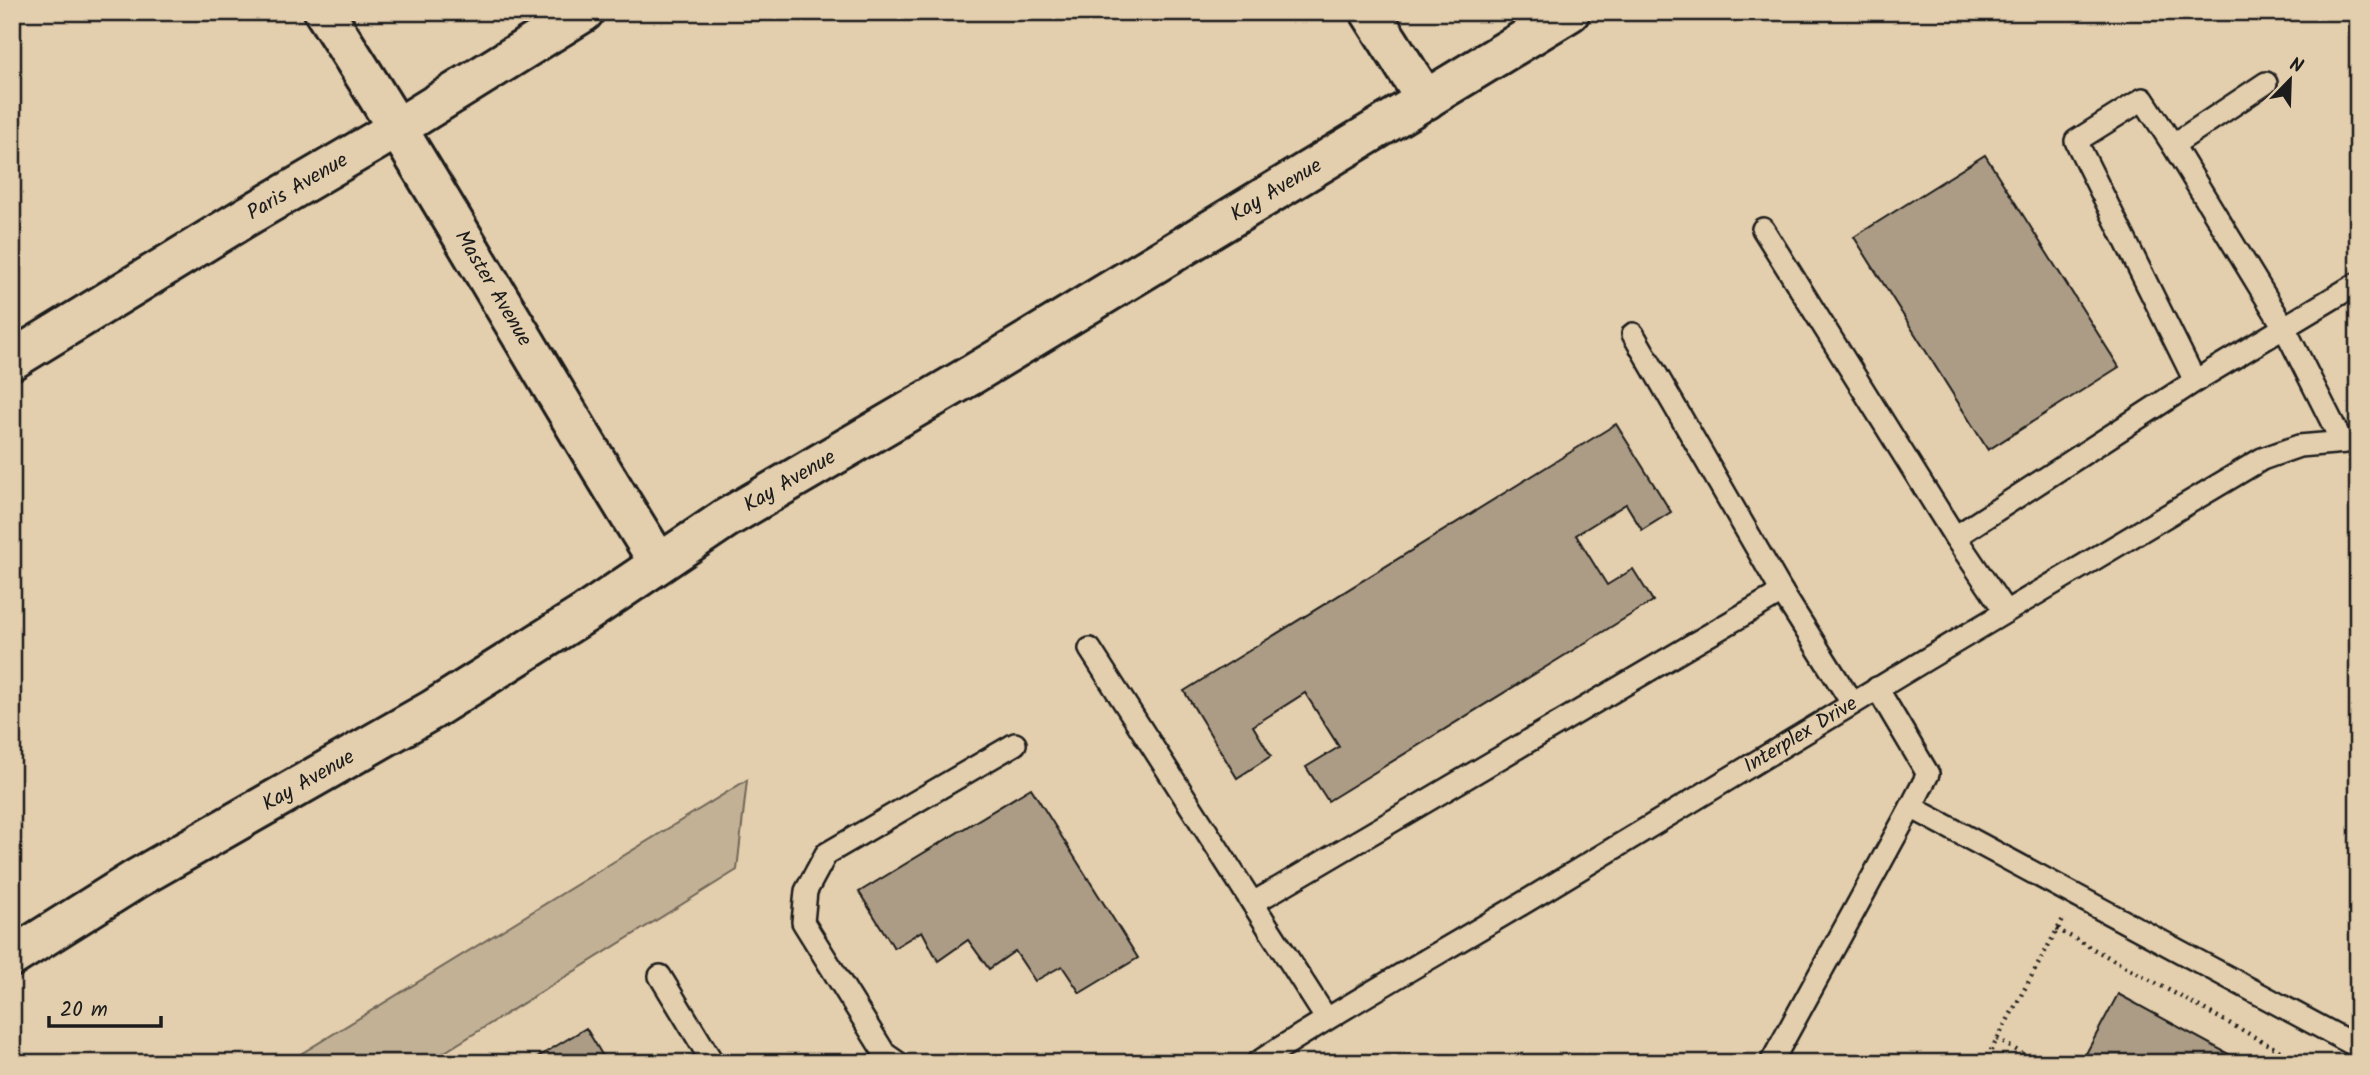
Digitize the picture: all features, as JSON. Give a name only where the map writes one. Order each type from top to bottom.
[{"type":"street","name":"Master Avenue","points":[[324,12],[598,467],[659,563]]},
{"type":"street","name":"Paris Avenue","points":[[12,360],[396,129],[584,12]]},
{"type":"street","points":[[1370,12],[1426,100]]},
{"type":"street","name":"Kay Avenue","points":[[12,957],[136,879],[432,710],[725,519],[985,367],[1570,12]]},
{"type":"lane","points":[[2173,145],[2266,83]]},
{"type":"lane","points":[[2195,381],[2076,141],[2143,99],[2284,327],[2350,441]]},
{"type":"lane","points":[[1763,229],[1955,537],[2005,611]]},
{"type":"lane","points":[[1955,537],[2195,381],[2358,282]]},
{"type":"lane","points":[[1633,334],[1782,592],[1852,703]]},
{"type":"lane","name":"Interplex Drive","points":[[1257,1063],[1326,1018],[1459,942],[1852,703],[2262,459],[2299,446],[2350,441]]},
{"type":"lane","points":[[1252,903],[1782,592]]},
{"type":"lane","points":[[1090,649],[1326,1018]]},
{"type":"lane","points":[[1771,1063],[1928,774],[1877,688]]},
{"type":"lane","points":[[898,1063],[885,1054],[803,922],[806,891],[826,854],[1015,744]]},
{"type":"lane","points":[[1911,807],[2358,1047]]},
{"type":"lane","points":[[660,975],[713,1063]]},
{"type":"path","points":[[1984,1063],[2075,896]]},
{"type":"path","points":[[2057,929],[2302,1063]]},
{"type":"path","points":[[1997,1039],[2039,1063]]},
{"type":"shaded area","points":[[747,780],[737,870],[427,1063],[286,1063]]},
{"type":"building","points":[[1985,155],[2119,367],[1988,450],[1854,237]]},
{"type":"building","points":[[1616,424],[1671,512],[1642,530],[1626,504],[1576,535],[1607,585],[1633,569],[1653,601],[1328,801],[1306,767],[1339,747],[1305,693],[1253,726],[1271,756],[1237,778],[1184,691]]},
{"type":"building","points":[[1031,788],[1138,958],[1080,993],[1062,966],[1035,981],[1015,951],[989,969],[968,940],[938,961],[922,931],[894,948],[859,892]]},
{"type":"building","points":[[2118,994],[2245,1063],[2081,1063]]},
{"type":"building","points":[[586,1028],[607,1063],[528,1063]]}]
